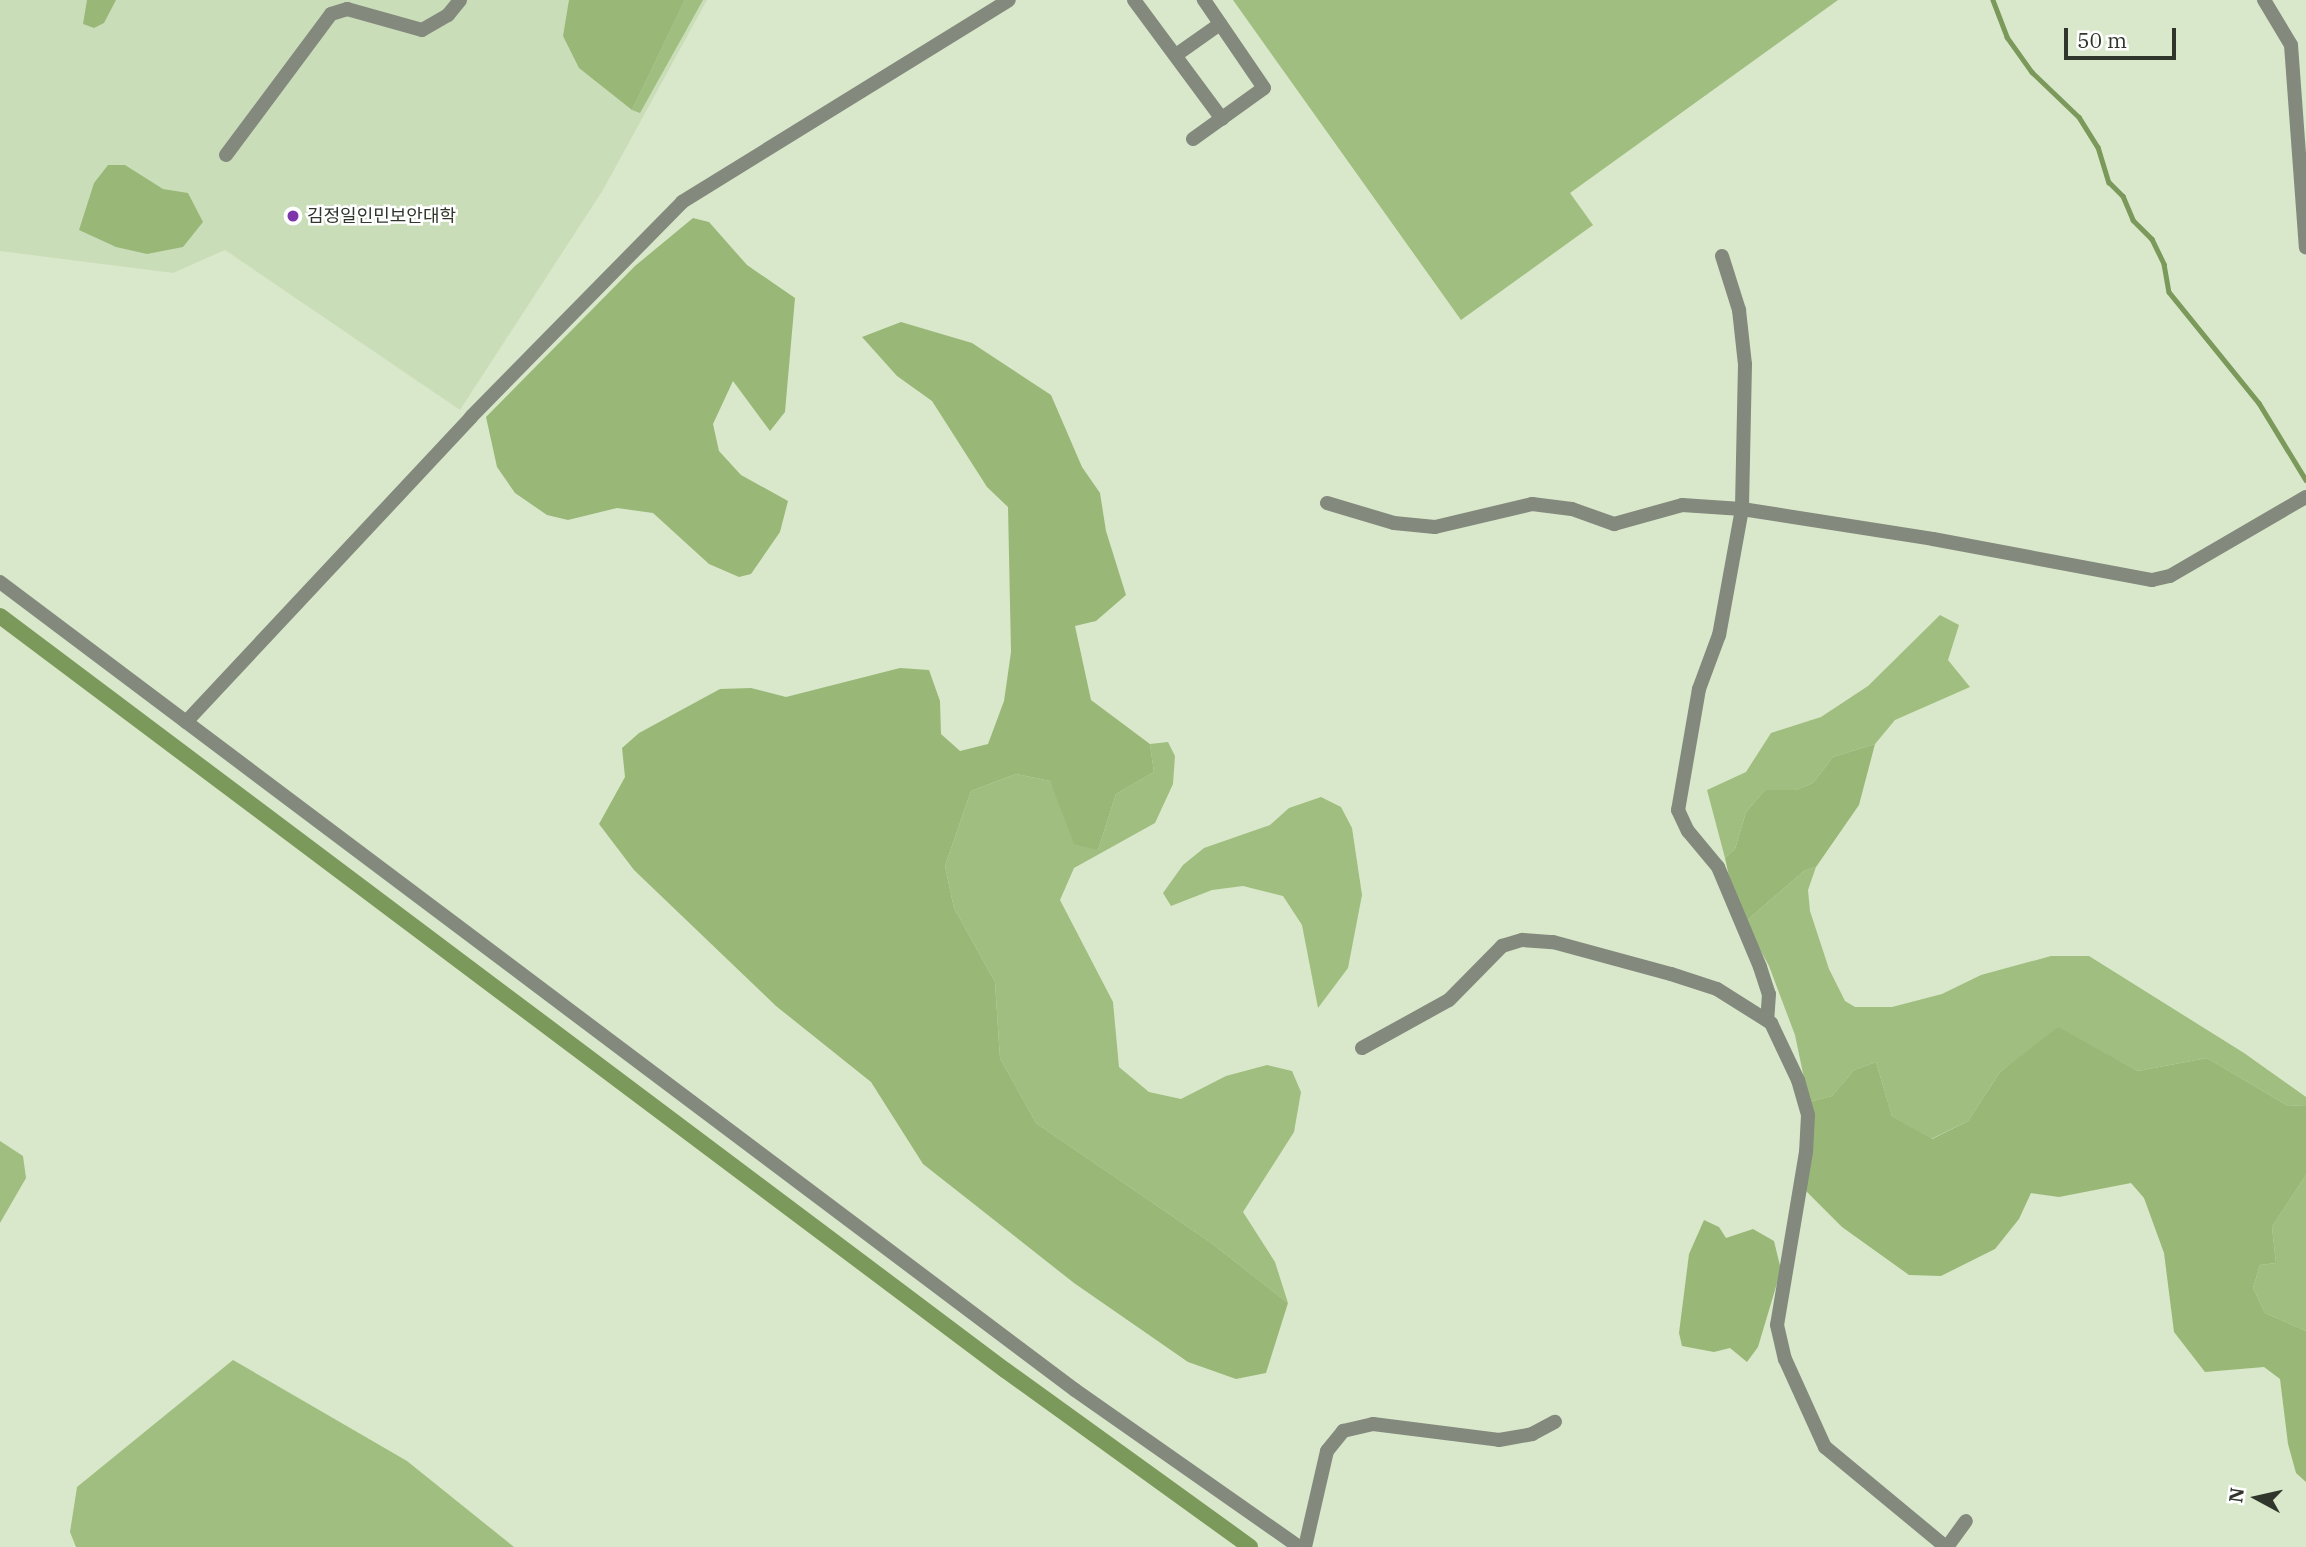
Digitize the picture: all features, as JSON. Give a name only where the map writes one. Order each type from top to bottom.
[{"type":"street","points":[[226,155],[331,14],[346,9],[422,30],[448,15],[460,0]]},
{"type":"street","points":[[186,722],[471,417],[682,202],[1009,0]]},
{"type":"street","points":[[1135,0],[1222,119]]},
{"type":"street","points":[[1193,139],[1264,88],[1204,0]]},
{"type":"street","points":[[2264,0],[2291,45],[2306,247]]},
{"type":"street","points":[[1176,55],[1220,23]]},
{"type":"street","points":[[1722,256],[1739,310],[1745,364],[1742,509],[1719,635],[1699,689],[1678,810],[1688,831],[1718,867],[1769,994],[1767,1020]]},
{"type":"street","points":[[1327,503],[1394,523],[1435,527],[1532,504],[1572,509],[1614,524],[1682,505],[1742,509],[1933,538],[2151,580],[2170,576],[2306,497]]},
{"type":"street","points":[[0,582],[1075,1390],[1299,1547]]},
{"type":"street","points":[[1363,1048],[1449,1000],[1502,946],[1521,940],[1553,942],[1671,974],[1717,989],[1767,1020],[1786,1050],[1808,1115],[1806,1152],[1777,1325],[1785,1359],[1825,1447],[1947,1547],[1966,1521]]},
{"type":"street","points":[[1305,1547],[1327,1451],[1343,1431],[1373,1424],[1499,1440],[1532,1434],[1555,1422]]},
{"type":"shaded area","name":"김정일인민보안대학","points":[[0,0],[707,0],[603,190],[460,410],[225,250],[173,273],[0,251]]},
{"type":"green space","points":[[87,0],[116,0],[104,23],[94,28],[83,24]]},
{"type":"green space","points":[[569,0],[685,0],[632,110],[579,68],[563,36]]},
{"type":"green space","points":[[685,0],[703,0],[640,113],[632,110]]},
{"type":"green space","points":[[1233,0],[1838,0],[1570,193],[1593,225],[1461,320]]},
{"type":"green space","points":[[108,165],[125,165],[163,189],[188,193],[203,222],[183,247],[147,254],[116,247],[79,230],[94,183]]},
{"type":"green space","points":[[693,218],[709,222],[747,265],[795,298],[785,412],[770,431],[733,381],[713,424],[719,451],[741,475],[788,501],[780,532],[751,574],[739,577],[709,564],[653,513],[617,508],[568,520],[547,515],[515,493],[497,467],[486,417],[635,266]]},
{"type":"green space","points":[[901,322],[972,343],[1051,395],[1082,467],[1100,493],[1106,531],[1126,595],[1096,621],[1075,626],[1091,700],[1150,744],[1154,772],[1116,794],[1098,850],[1074,844],[1050,781],[1016,774],[971,791],[945,866],[954,908],[995,982],[1000,1058],[1036,1123],[1210,1242],[1288,1303],[1266,1373],[1236,1379],[1188,1362],[1074,1283],[923,1164],[871,1082],[776,1006],[634,870],[599,824],[625,777],[622,748],[639,733],[720,689],[751,688],[786,697],[900,668],[929,670],[940,701],[941,734],[960,751],[988,744],[1004,701],[1011,652],[1008,507],[987,487],[932,401],[897,376],[862,337]]},
{"type":"green space","points":[[1940,615],[1959,625],[1948,660],[1970,687],[1895,720],[1875,744],[1833,757],[1813,783],[1796,790],[1765,790],[1746,812],[1735,849],[1725,858],[1707,790],[1746,772],[1771,733],[1821,717],[1868,686]]},
{"type":"green space","points":[[1168,742],[1175,756],[1173,784],[1155,823],[1074,868],[1060,900],[1113,1002],[1119,1067],[1149,1092],[1181,1099],[1226,1076],[1267,1065],[1292,1071],[1301,1092],[1294,1132],[1243,1212],[1275,1262],[1288,1303],[1210,1242],[1036,1123],[1000,1058],[995,982],[954,908],[945,866],[971,791],[1016,774],[1050,781],[1061,804],[1098,850],[1116,794],[1154,772],[1150,744]]},
{"type":"green space","points":[[1875,744],[1859,805],[1816,867],[1804,871],[1745,922],[1735,904],[1725,858],[1735,849],[1746,812],[1765,790],[1796,790],[1813,783],[1833,757]]},
{"type":"green space","points":[[1321,797],[1341,807],[1352,828],[1362,895],[1348,968],[1318,1008],[1302,925],[1283,896],[1243,886],[1212,890],[1171,906],[1163,893],[1183,865],[1204,848],[1270,825],[1289,808]]},
{"type":"green space","points":[[1816,867],[1808,890],[1810,911],[1829,969],[1845,1001],[1855,1007],[1892,1007],[1942,994],[1981,975],[2051,956],[2089,956],[2244,1053],[2306,1097],[2306,1105],[2288,1106],[2207,1058],[2138,1071],[2058,1028],[2000,1072],[1968,1121],[1931,1139],[1892,1116],[1876,1062],[1854,1070],[1832,1096],[1809,1102],[1795,1035],[1769,966],[1745,922],[1804,871]]},
{"type":"green space","points":[[2058,1027],[2138,1071],[2207,1058],[2288,1106],[2306,1105],[2306,1175],[2272,1227],[2276,1263],[2260,1265],[2253,1288],[2265,1313],[2306,1331],[2306,1482],[2296,1473],[2288,1444],[2280,1379],[2264,1367],[2205,1372],[2174,1332],[2164,1253],[2144,1198],[2131,1183],[2059,1197],[2031,1193],[2019,1219],[1995,1249],[1941,1276],[1909,1275],[1842,1227],[1805,1190],[1809,1102],[1832,1096],[1854,1070],[1876,1062],[1892,1116],[1932,1139],[1968,1121],[2000,1072]]},
{"type":"green space","points":[[0,1141],[23,1156],[26,1178],[0,1223]]},
{"type":"green space","points":[[2306,1175],[2306,1331],[2265,1313],[2253,1288],[2260,1265],[2276,1263],[2272,1227]]},
{"type":"green space","points":[[1704,1220],[1719,1227],[1726,1238],[1753,1229],[1774,1241],[1781,1270],[1758,1347],[1747,1362],[1730,1348],[1714,1352],[1682,1346],[1679,1333],[1689,1254]]},
{"type":"green space","points":[[233,1360],[407,1461],[514,1547],[76,1547],[70,1532],[77,1487]]},
{"type":"waterway","points":[[1993,0],[2007,37],[2032,72],[2079,117],[2098,147],[2109,182],[2123,196],[2133,220],[2152,239],[2164,264],[2169,292],[2259,403],[2306,480]]},
{"type":"waterway","points":[[0,616],[1005,1370],[1250,1547]]},
{"type":"place","name":"김정일인민보안대학","points":[[293,216]]}]
